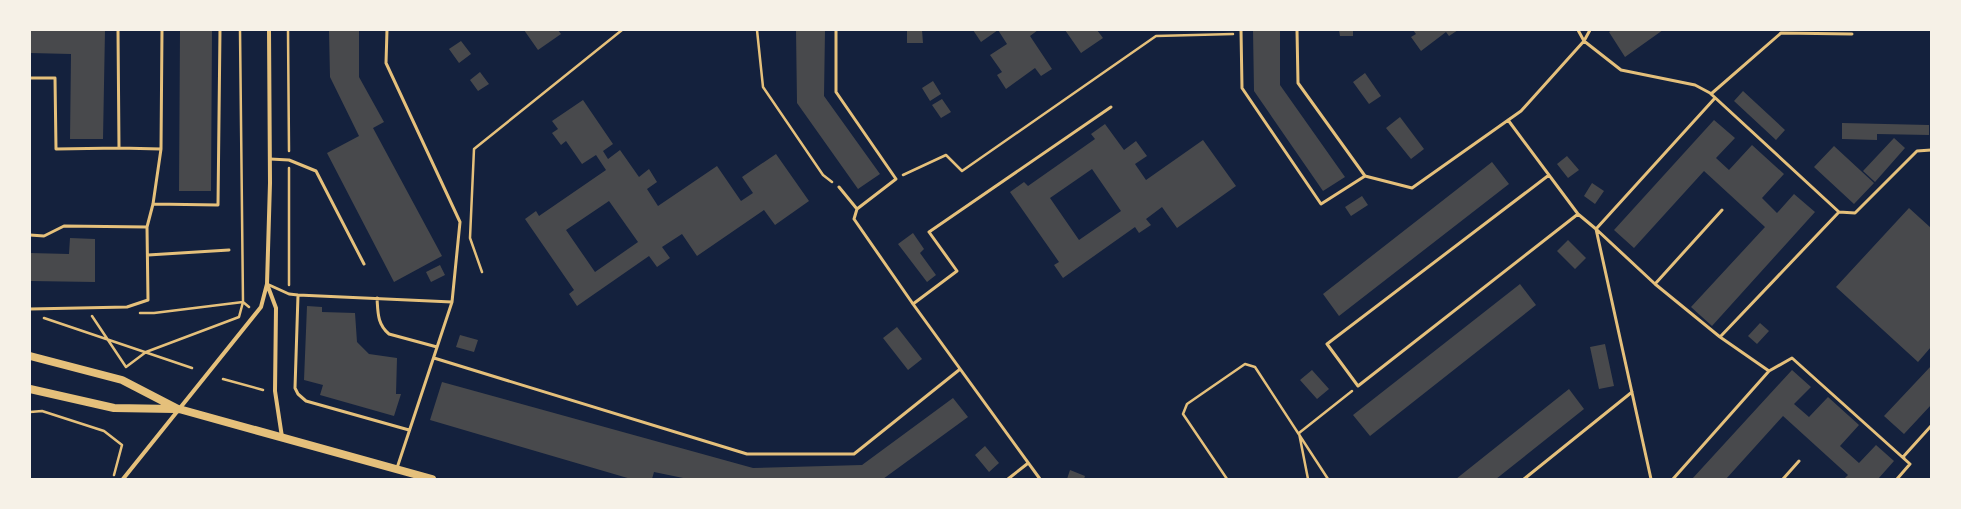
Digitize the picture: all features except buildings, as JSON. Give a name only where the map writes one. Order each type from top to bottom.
[{"type":"main road","points":[[30,356],[122,380],[179,409],[396,469],[409,476],[432,479]]},
{"type":"main road","points":[[30,388],[114,408],[179,409]]},
{"type":"street","points":[[123,479],[261,307],[266,284],[270,159],[269,30]]},
{"type":"street","points":[[266,284],[276,308],[275,390],[282,437]]},
{"type":"lane","points":[[118,30],[119,148]]},
{"type":"lane","points":[[30,310],[127,307],[148,300],[147,227],[153,204],[161,149],[162,30]]},
{"type":"lane","points":[[153,204],[218,205],[220,30]]},
{"type":"lane","points":[[387,30],[386,63],[460,222],[452,302],[396,469]]},
{"type":"lane","points":[[836,30],[836,92],[896,179],[857,209],[854,219],[1027,464],[1040,479]]},
{"type":"lane","points":[[1297,30],[1298,83],[1365,176],[1412,188],[1521,110],[1584,41],[1590,30]]},
{"type":"lane","points":[[1578,30],[1584,41],[1620,70],[1696,84],[1710,93],[1838,212],[1855,213],[1917,151],[1931,150]]},
{"type":"lane","points":[[1241,32],[1242,88],[1321,204],[1365,176]]},
{"type":"lane","points":[[1710,93],[1781,33],[1852,34]]},
{"type":"lane","points":[[30,78],[55,78],[56,149],[161,149]]},
{"type":"lane","points":[[1596,229],[1716,99]]},
{"type":"lane","points":[[913,304],[957,271],[929,232],[1111,108]]},
{"type":"lane","points":[[1508,120],[1578,214],[1656,284],[1720,337],[1769,371]]},
{"type":"lane","points":[[270,159],[289,160],[316,171],[364,264]]},
{"type":"lane","points":[[1549,175],[1327,344],[1358,386],[1578,214]]},
{"type":"lane","points":[[839,187],[857,209]]},
{"type":"lane","points":[[1656,284],[1722,210]]},
{"type":"lane","points":[[1720,337],[1838,212]]},
{"type":"lane","points":[[30,235],[44,236],[64,226],[147,227]]},
{"type":"lane","points":[[1596,229],[1651,479]]},
{"type":"lane","points":[[148,255],[229,250]]},
{"type":"lane","points":[[266,284],[289,294],[298,295],[452,302]]},
{"type":"lane","points":[[298,295],[295,388],[300,397],[306,401],[410,430]]},
{"type":"lane","points":[[376,298],[379,321],[389,334],[437,347]]},
{"type":"lane","points":[[434,358],[747,454],[854,454],[960,370]]},
{"type":"lane","points":[[1673,479],[1769,371],[1792,358],[1910,464],[1897,479]]},
{"type":"lane","points":[[1524,479],[1632,392]]},
{"type":"lane","points":[[1903,457],[1931,426]]},
{"type":"lane","points":[[1783,479],[1799,461]]},
{"type":"lane","points":[[1008,479],[1027,464]]},
{"type":"path","points":[[90,312],[106,339],[126,367],[146,352],[239,317],[242,302],[240,30]]},
{"type":"path","points":[[482,272],[470,238],[474,149],[622,30]]},
{"type":"path","points":[[757,30],[763,86],[823,175],[839,187]]},
{"type":"path","points":[[896,179],[946,155],[962,171],[1156,36],[1241,32]]},
{"type":"path","points":[[41,317],[192,368]]},
{"type":"path","points":[[1227,479],[1183,414],[1186,404],[1245,364],[1255,367],[1328,479]]},
{"type":"path","points":[[223,379],[263,390]]},
{"type":"path","points":[[1299,433],[1358,386]]},
{"type":"path","points":[[30,412],[42,411],[104,431],[122,445],[114,472],[114,479]]},
{"type":"path","points":[[1299,433],[1308,479]]}]
